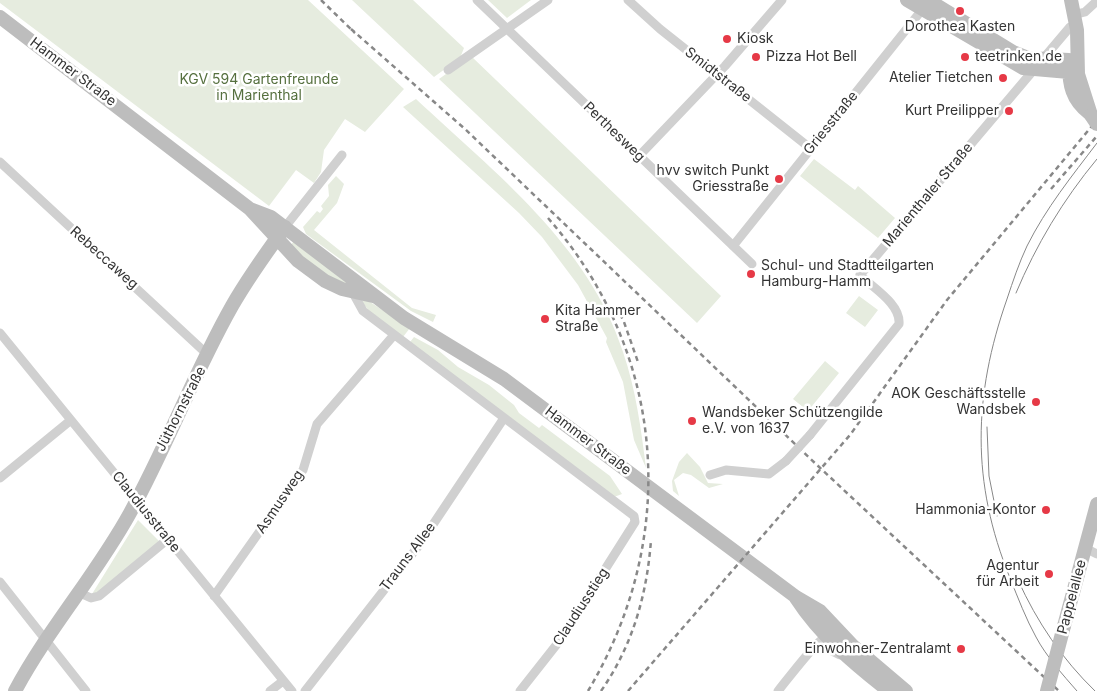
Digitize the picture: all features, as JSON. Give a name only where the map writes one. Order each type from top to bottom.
[{"type":"main road","points":[[907,0],[927,3],[1038,65],[1072,66]]},
{"type":"main road","points":[[1071,0],[1072,66],[1070,86],[1080,106],[1094,120]]},
{"type":"main road","name":"Hammer Straße","points":[[0,17],[134,118],[143,129],[281,233],[364,286],[374,296],[417,327],[466,354],[504,379],[796,597],[820,611],[878,669],[906,691]]},
{"type":"main road","name":"Hammer Straße","points":[[0,26],[129,124],[143,129]]},
{"type":"main road","name":"Hammer Straße","points":[[281,233],[298,260],[325,281],[334,286],[374,296]]},
{"type":"main road","name":"Jüthornstraße","points":[[15,691],[46,640],[80,593],[136,501],[236,300],[281,233]]},
{"type":"main road","name":"Pappelallee","points":[[1047,691],[1064,626],[1091,551],[1097,504]]},
{"type":"main road","name":"Hammer Straße","points":[[796,597],[846,657],[889,691]]},
{"type":"street","name":"Perthesweg","points":[[477,0],[752,264]]},
{"type":"street","points":[[448,70],[548,0]]},
{"type":"street","name":"Smidtstraße","points":[[628,0],[660,29],[810,148]]},
{"type":"street","points":[[639,156],[717,75],[782,0]]},
{"type":"street","name":"Marienthaler Straße","points":[[710,474],[726,470],[769,474],[786,461],[810,435],[900,324],[900,318],[892,305],[860,275],[1038,65],[1072,21],[1097,1]]},
{"type":"street","name":"Griesstraße","points":[[733,246],[927,3]]},
{"type":"street","points":[[281,233],[342,155]]},
{"type":"street","name":"Rebeccaweg","points":[[0,162],[208,355]]},
{"type":"street","points":[[352,291],[363,311],[504,418]]},
{"type":"street","name":"Claudiusstraße","points":[[0,333],[292,691]]},
{"type":"street","name":"Asmusweg","points":[[214,596],[302,470],[317,424],[394,335]]},
{"type":"street","name":"Claudiusstieg","points":[[504,418],[626,508],[635,519],[617,552],[561,639],[520,691]]},
{"type":"street","name":"Trauns Allee","points":[[305,691],[420,544],[504,418]]},
{"type":"street","points":[[0,478],[71,420]]},
{"type":"street","points":[[80,593],[91,598],[99,596],[168,539]]},
{"type":"street","points":[[0,582],[86,691]]},
{"type":"street","points":[[778,691],[815,648],[820,639],[826,635],[847,639]]},
{"type":"street","name":"Hammer Straße","points":[[815,648],[828,649],[846,657]]},
{"type":"street","points":[[270,691],[283,681]]},
{"type":"green space","name":"KGV 594 Gartenfreunde in Marienthal","points":[[0,0],[308,0],[404,89],[365,132],[345,119],[324,150],[321,172],[314,183],[296,170],[269,206],[0,3]]},
{"type":"green space","points":[[352,0],[413,0],[464,48],[460,58],[434,77]]},
{"type":"green space","points":[[488,0],[531,0],[507,18]]},
{"type":"green space","points":[[471,56],[721,296],[697,323],[439,79]]},
{"type":"green space","points":[[416,99],[507,183],[536,213],[563,244],[587,278],[608,313],[628,366],[638,410],[646,468],[634,440],[623,382],[606,342],[607,338],[578,285],[542,237],[519,213],[403,107]]},
{"type":"green space","points":[[814,159],[855,190],[858,186],[895,218],[878,238],[800,176]]},
{"type":"green space","points":[[336,176],[344,184],[337,203],[314,230],[412,308],[436,315],[433,322],[411,311],[306,234],[303,227],[317,211],[320,213],[323,209],[321,206],[329,196],[328,185]]},
{"type":"green space","points":[[294,241],[353,285],[336,284],[290,246]]},
{"type":"green space","points":[[859,296],[878,310],[865,327],[846,313]]},
{"type":"green space","points":[[364,298],[410,328],[403,337],[370,312],[361,301]]},
{"type":"green space","points":[[414,337],[438,350],[458,367],[489,385],[514,405],[519,413],[539,428],[542,425],[610,476],[622,494],[614,497],[410,342]]},
{"type":"green space","points":[[825,361],[839,373],[808,411],[793,399]]},
{"type":"green space","points":[[687,453],[700,467],[708,483],[723,484],[709,488],[691,475],[683,473],[674,480],[679,496],[673,491],[672,481],[679,462]]},
{"type":"green space","points":[[138,520],[160,542],[97,593],[92,594]]},
{"type":"tram line","points":[[1077,691],[1040,644],[1025,616],[1010,578],[997,542],[988,508],[981,439],[988,370],[996,335],[1019,265],[1042,219],[1097,143]]},
{"type":"tram line","points":[[1016,293],[1051,223],[1097,159]]},
{"type":"tram line","points":[[987,427],[989,476],[997,516]]},
{"type":"tram line","points":[[1018,580],[1033,611],[1051,639],[1095,691]]},
{"type":"railway","points":[[321,0],[355,33]]},
{"type":"railway","points":[[351,29],[465,129],[817,465],[1059,691]]},
{"type":"railway","points":[[628,691],[850,435],[947,300],[1097,120]]},
{"type":"railway","points":[[1051,189],[1097,136]]},
{"type":"railway","points":[[548,218],[588,271],[617,328],[637,387],[647,448],[647,510],[637,571],[618,632],[588,691]]},
{"type":"railway","points":[[616,306],[624,322],[638,362]]},
{"type":"railway","points":[[601,691],[622,656],[630,637],[642,599],[651,540]]},
{"type":"place","name":"Dorothea Kasten","points":[[960,11]]},
{"type":"place","name":"Kiosk","points":[[727,39]]},
{"type":"place","name":"Pizza Hot Bell","points":[[756,57]]},
{"type":"place","name":"teetrinken.de","points":[[965,57]]},
{"type":"place","name":"Atelier Tietchen","points":[[1003,78]]},
{"type":"place","name":"Kurt Preilipper","points":[[1009,111]]},
{"type":"place","name":"hvv switch Punkt Griesstraße","points":[[779,179]]},
{"type":"place","name":"Schul- und Stadtteilgarten Hamburg-Hamm","points":[[751,274]]},
{"type":"place","name":"Kita Hammer Straße","points":[[545,319]]},
{"type":"place","name":"AOK Geschäftsstelle Wandsbek","points":[[1036,402]]},
{"type":"place","name":"Wandsbeker Schützengilde e.V. von 1637","points":[[692,421]]},
{"type":"place","name":"Hammonia-Kontor","points":[[1046,510]]},
{"type":"place","name":"Agentur für Arbeit","points":[[1049,574]]},
{"type":"place","name":"Einwohner-Zentralamt","points":[[961,649]]}]
